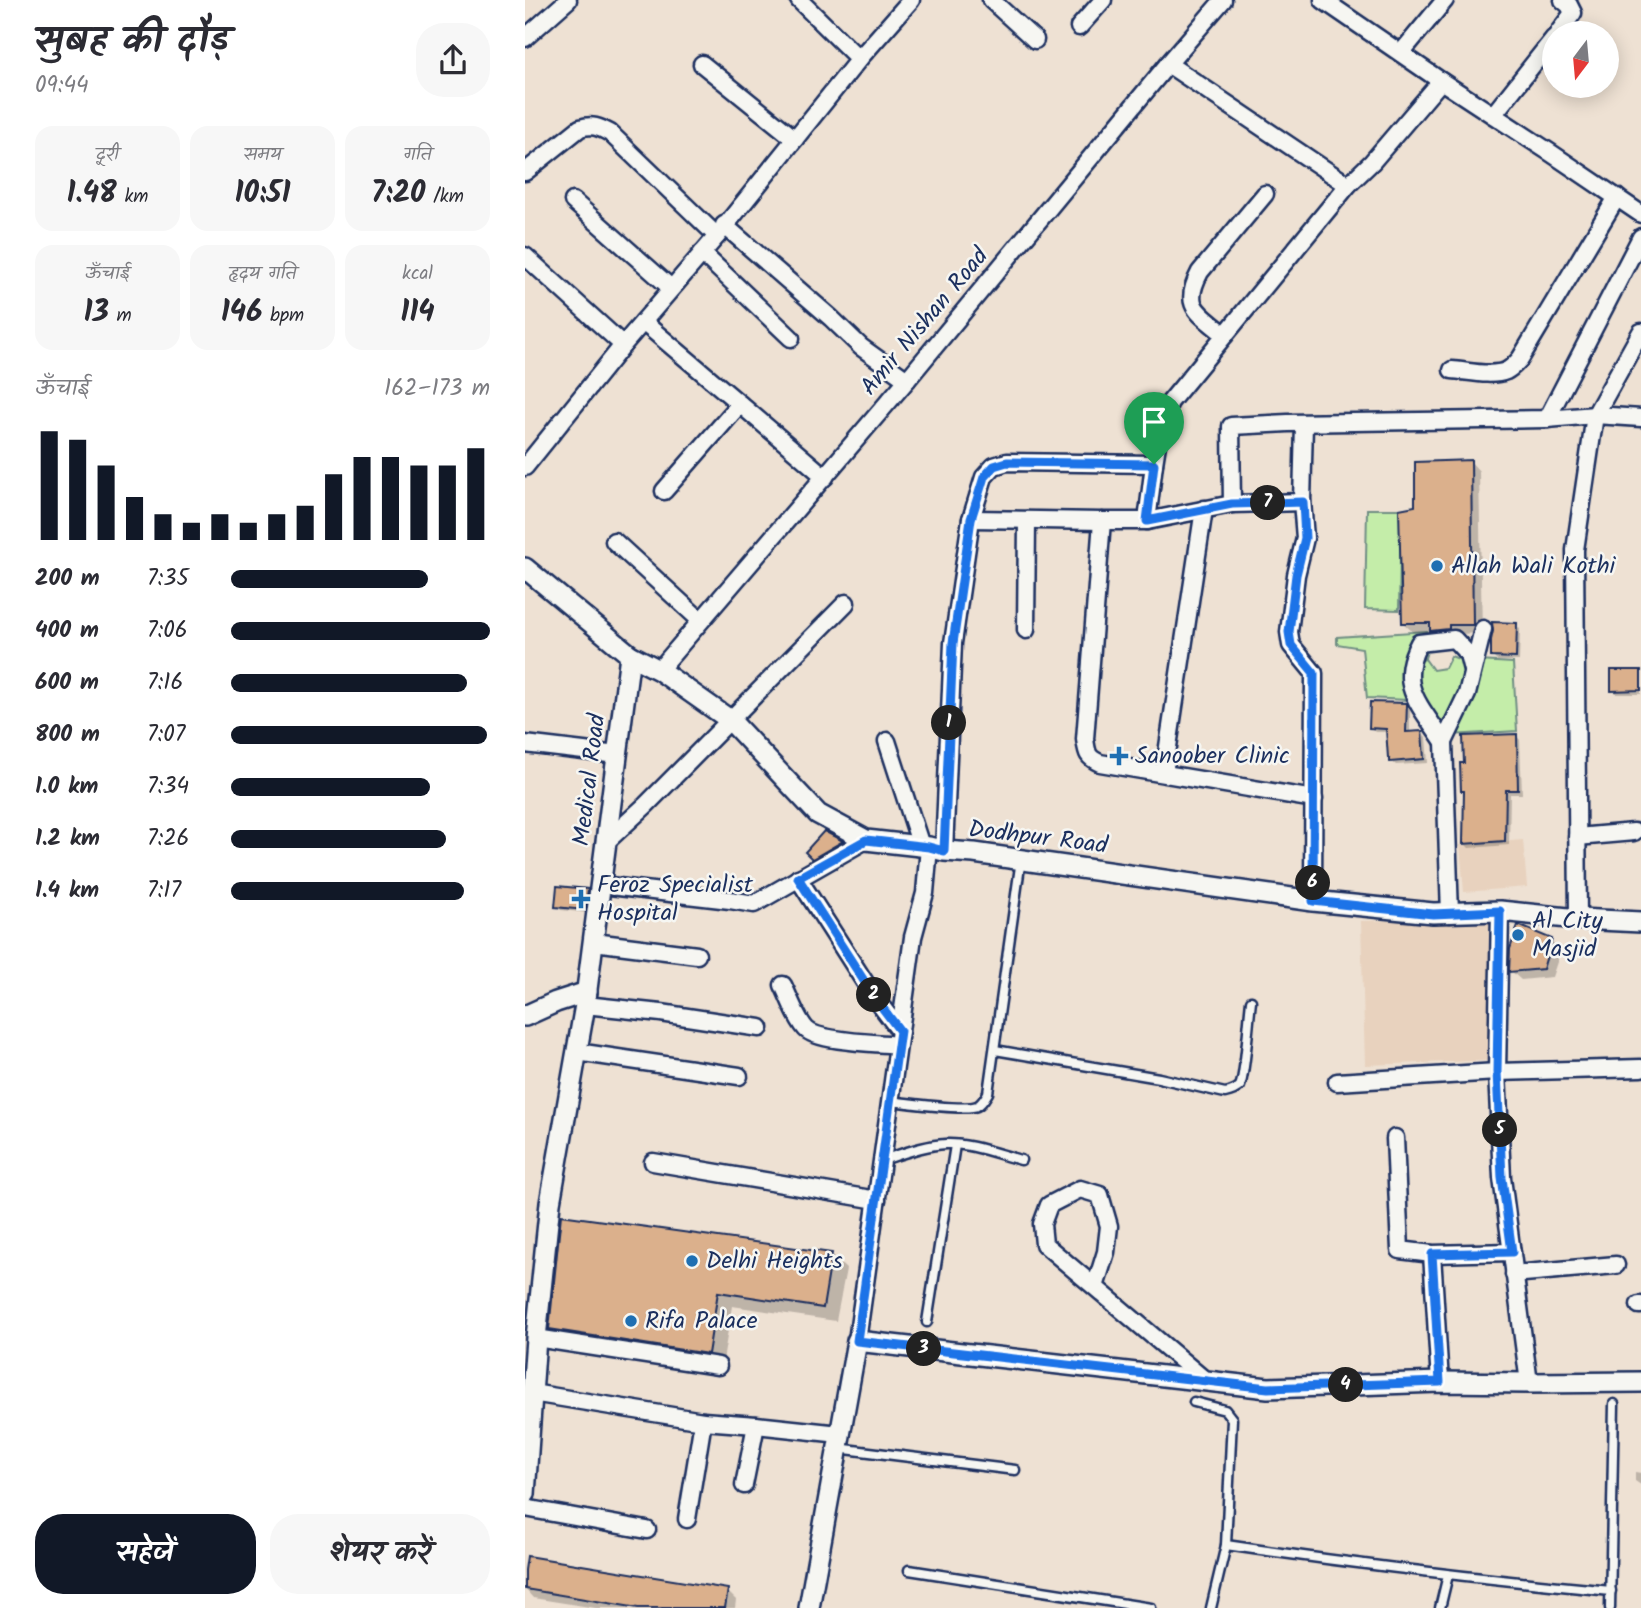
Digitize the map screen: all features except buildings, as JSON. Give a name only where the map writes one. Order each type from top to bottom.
[{"type":"street","points":[[525,38],[568,0]]},
{"type":"street","points":[[799,0],[859,60]]},
{"type":"street","points":[[525,467],[623,345],[911,0]]},
{"type":"street","points":[[991,0],[1035,40]]},
{"type":"street","points":[[1079,27],[1103,0]]},
{"type":"street","name":"Amir Nishan Road","points":[[659,670],[907,380],[1223,0]]},
{"type":"street","points":[[1323,0],[1641,214]]},
{"type":"street","points":[[1401,53],[1445,0]]},
{"type":"street","points":[[1563,0],[1573,13],[1567,21]]},
{"type":"street","points":[[1493,115],[1542,53]]},
{"type":"street","points":[[702,64],[795,139]]},
{"type":"street","points":[[1168,64],[1348,185]]},
{"type":"street","points":[[1147,521],[1160,426],[1170,402],[1348,185],[1372,162],[1441,81]]},
{"type":"street","points":[[525,172],[580,128],[591,125],[601,127],[721,230],[831,318],[861,347],[907,380]]},
{"type":"street","points":[[1225,335],[1196,309],[1191,301],[1193,286],[1200,272],[1265,194]]},
{"type":"street","points":[[1452,370],[1499,373],[1509,370],[1520,359],[1616,197]]},
{"type":"street","points":[[573,201],[671,288]]},
{"type":"street","points":[[1547,419],[1641,237]]},
{"type":"street","points":[[702,253],[791,338]]},
{"type":"street","points":[[525,256],[623,345]]},
{"type":"street","points":[[643,322],[825,477]]},
{"type":"street","points":[[1578,919],[1576,550],[1595,415],[1641,332]]},
{"type":"street","points":[[664,491],[740,404]]},
{"type":"street","points":[[1232,504],[1231,426],[1547,419],[1595,415],[1641,418]]},
{"type":"street","points":[[1304,424],[1305,538],[1296,575],[1289,632],[1291,645],[1314,673],[1313,901]]},
{"type":"street","points":[[809,1608],[857,1341],[913,937],[925,893],[953,643],[971,519],[984,477],[994,466],[1007,462],[1154,464]]},
{"type":"street","points":[[971,519],[1147,521],[1232,504],[1303,502]]},
{"type":"street","points":[[1164,774],[1204,509]]},
{"type":"street","points":[[1026,631],[1027,520]]},
{"type":"street","points":[[1102,521],[1085,739],[1087,752],[1092,759],[1100,763],[1314,799]]},
{"type":"street","points":[[614,541],[700,620]]},
{"type":"street","name":"Dodhpur Road","points":[[525,568],[630,655],[659,670],[730,720],[818,814],[866,840],[1021,859],[1313,901],[1450,914],[1500,911],[1641,922]]},
{"type":"street","points":[[607,841],[846,603]]},
{"type":"street","points":[[1450,914],[1444,742],[1467,694],[1483,629]]},
{"type":"street","points":[[1444,742],[1413,694],[1409,682],[1414,652],[1419,643],[1454,639],[1468,654],[1473,671]]},
{"type":"street","name":"Medical Road","points":[[525,1494],[528,1392],[550,1203],[586,999],[630,655]]},
{"type":"street","points":[[887,741],[931,848]]},
{"type":"street","points":[[525,744],[617,755]]},
{"type":"street","points":[[1577,836],[1634,832]]},
{"type":"street","points":[[601,884],[754,904],[866,840]]},
{"type":"street","points":[[798,878],[899,1038]]},
{"type":"street","points":[[1500,911],[1497,1072],[1502,1178],[1529,1383]]},
{"type":"street","points":[[594,942],[697,955]]},
{"type":"street","points":[[783,985],[802,1024],[808,1032],[816,1036],[831,1039],[899,1038]]},
{"type":"street","points":[[525,1016],[556,1002],[586,999],[760,1028]]},
{"type":"street","points":[[577,1052],[739,1076]]},
{"type":"street","points":[[1337,1082],[1497,1072],[1641,1068]]},
{"type":"street","points":[[1395,1138],[1400,1250],[1432,1254],[1512,1252]]},
{"type":"street","points":[[653,1162],[877,1200]]},
{"type":"street","points":[[1095,1287],[1106,1252],[1109,1226],[1100,1195],[1080,1189],[1049,1205],[1042,1224],[1044,1244],[1206,1381]]},
{"type":"street","points":[[1432,1254],[1440,1382]]},
{"type":"street","points":[[1514,1274],[1616,1265]]},
{"type":"street","points":[[536,1338],[718,1366]]},
{"type":"street","points":[[857,1341],[1268,1388],[1440,1382],[1641,1382]]},
{"type":"street","points":[[528,1392],[703,1421],[756,1425],[838,1441]]},
{"type":"street","points":[[687,1519],[703,1421]]},
{"type":"street","points":[[744,1485],[756,1425]]},
{"type":"street","points":[[525,1508],[647,1530]]},
{"type":"lane","points":[[890,1101],[960,1108],[976,1107],[988,1093],[1021,859]]},
{"type":"lane","points":[[995,1050],[1147,1076],[1225,1093],[1240,1085],[1251,1001]]},
{"type":"lane","points":[[882,1160],[946,1144],[1021,1160]]},
{"type":"lane","points":[[927,1322],[955,1145]]},
{"type":"lane","points":[[1194,1402],[1225,1410],[1232,1419],[1226,1545],[1211,1608]]},
{"type":"lane","points":[[1610,1608],[1614,1404]]},
{"type":"lane","points":[[838,1441],[1016,1470]]},
{"type":"lane","points":[[1226,1545],[1448,1575],[1611,1591]]},
{"type":"lane","points":[[909,1570],[1151,1608]]},
{"type":"lane","points":[[1440,1608],[1448,1575]]},
{"type":"shaded area","points":[[1523,840],[1527,887],[1464,892],[1460,845]]},
{"type":"shaded area","points":[[1500,917],[1505,1060],[1365,1065],[1361,921]]},
{"type":"green space","points":[[1367,509],[1401,509],[1399,610],[1365,609]]},
{"type":"green space","points":[[1427,631],[1428,648],[1425,658],[1414,663],[1425,659],[1433,670],[1445,668],[1451,656],[1464,661],[1468,674],[1442,733],[1408,700],[1367,698],[1362,648],[1337,644],[1337,637]]},
{"type":"green space","points":[[1479,661],[1513,663],[1517,731],[1451,735]]},
{"type":"place","name":"Allah Wali Kothi","points":[[1437,566]]},
{"type":"place","name":"Sanoober Clinic","points":[[1119,756]]},
{"type":"place","name":"Feroz Specialist Hospital","points":[[581,899]]},
{"type":"place","name":"Al City Masjid","points":[[1518,935]]},
{"type":"place","name":"Delhi Heights","points":[[692,1261]]},
{"type":"place","name":"Rifa Palace","points":[[631,1321]]},
{"type":"route","points":[[1007,462],[1154,464],[1147,521],[1232,504],[1303,502],[1305,538],[1296,575],[1289,632],[1291,645],[1314,673],[1313,901],[1433,914],[1500,911],[1497,1072],[1502,1178],[1512,1252],[1432,1254],[1440,1382],[1268,1388],[857,1341],[900,1031],[875,998],[798,878],[866,840],[944,851],[953,643],[971,519],[984,477],[994,466],[1007,462]]}]
